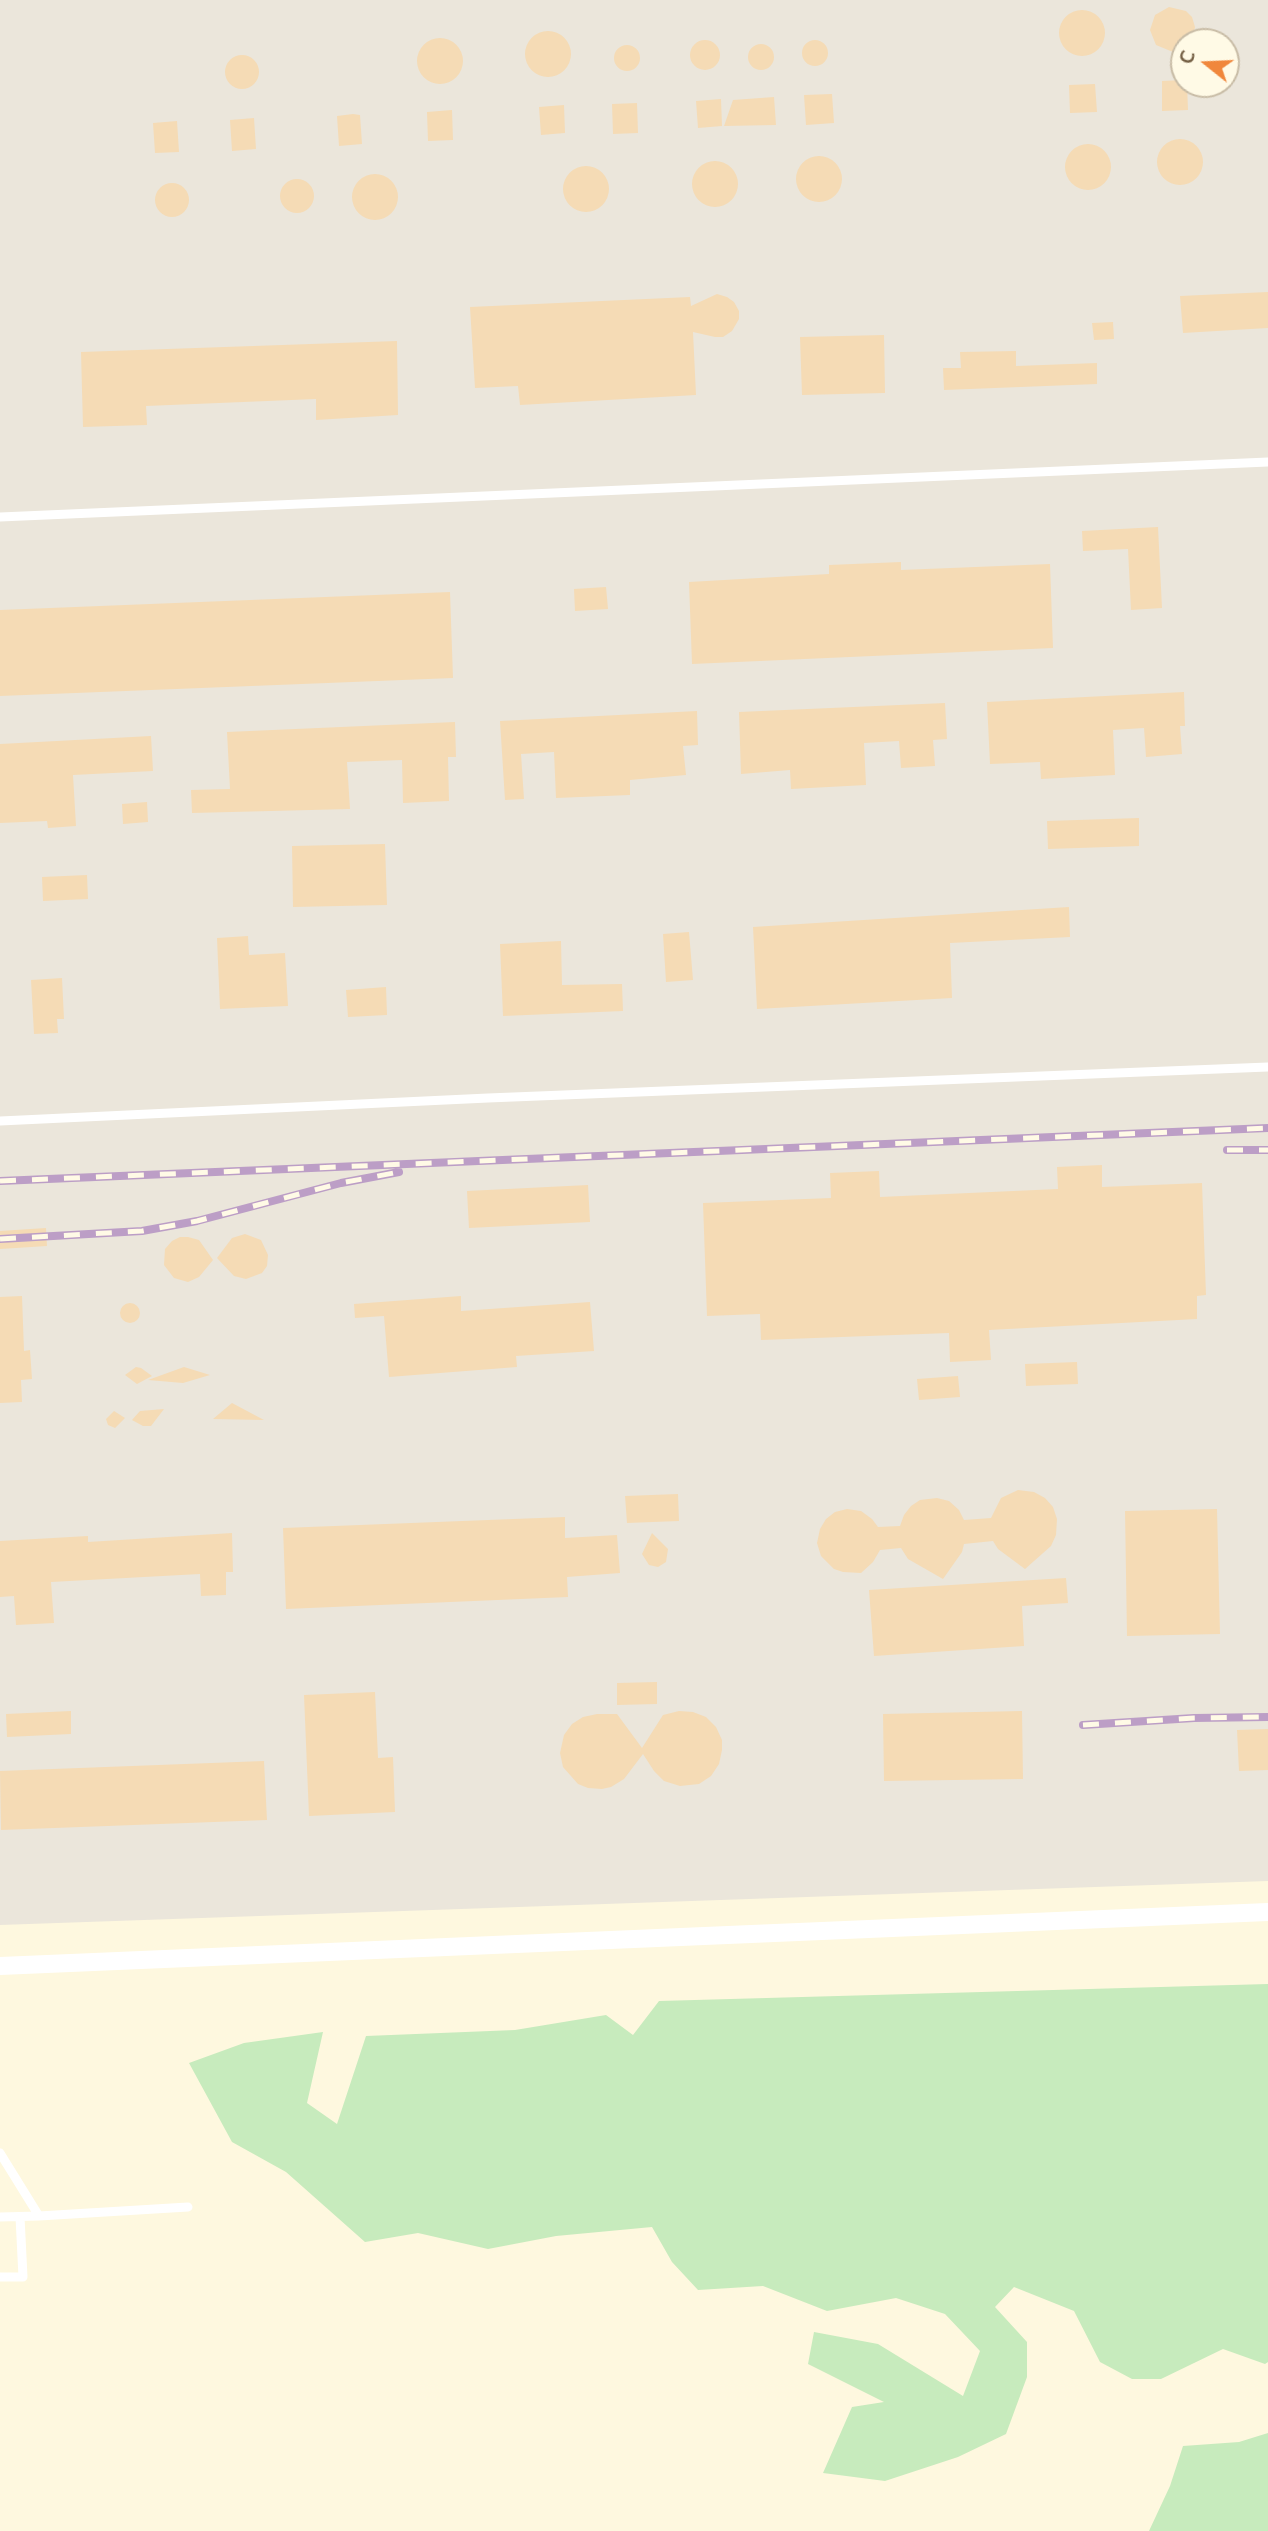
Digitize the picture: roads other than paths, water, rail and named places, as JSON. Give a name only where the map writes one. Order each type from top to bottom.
[{"type":"street","points":[[0,1966],[1268,1912]]},
{"type":"lane","points":[[0,517],[1268,462]]},
{"type":"lane","points":[[0,1121],[488,1098],[1268,1067]]},
{"type":"lane","points":[[0,2153],[39,2216]]},
{"type":"lane","points":[[0,2217],[188,2207]]},
{"type":"lane","points":[[0,2277],[23,2277],[20,2217]]},
{"type":"railway","points":[[0,1181],[1268,1128]]},
{"type":"railway","points":[[1227,1150],[1268,1150]]},
{"type":"railway","points":[[0,1239],[142,1231],[197,1221],[341,1183],[399,1172]]},
{"type":"railway","points":[[1083,1725],[1194,1718],[1268,1717]]}]
